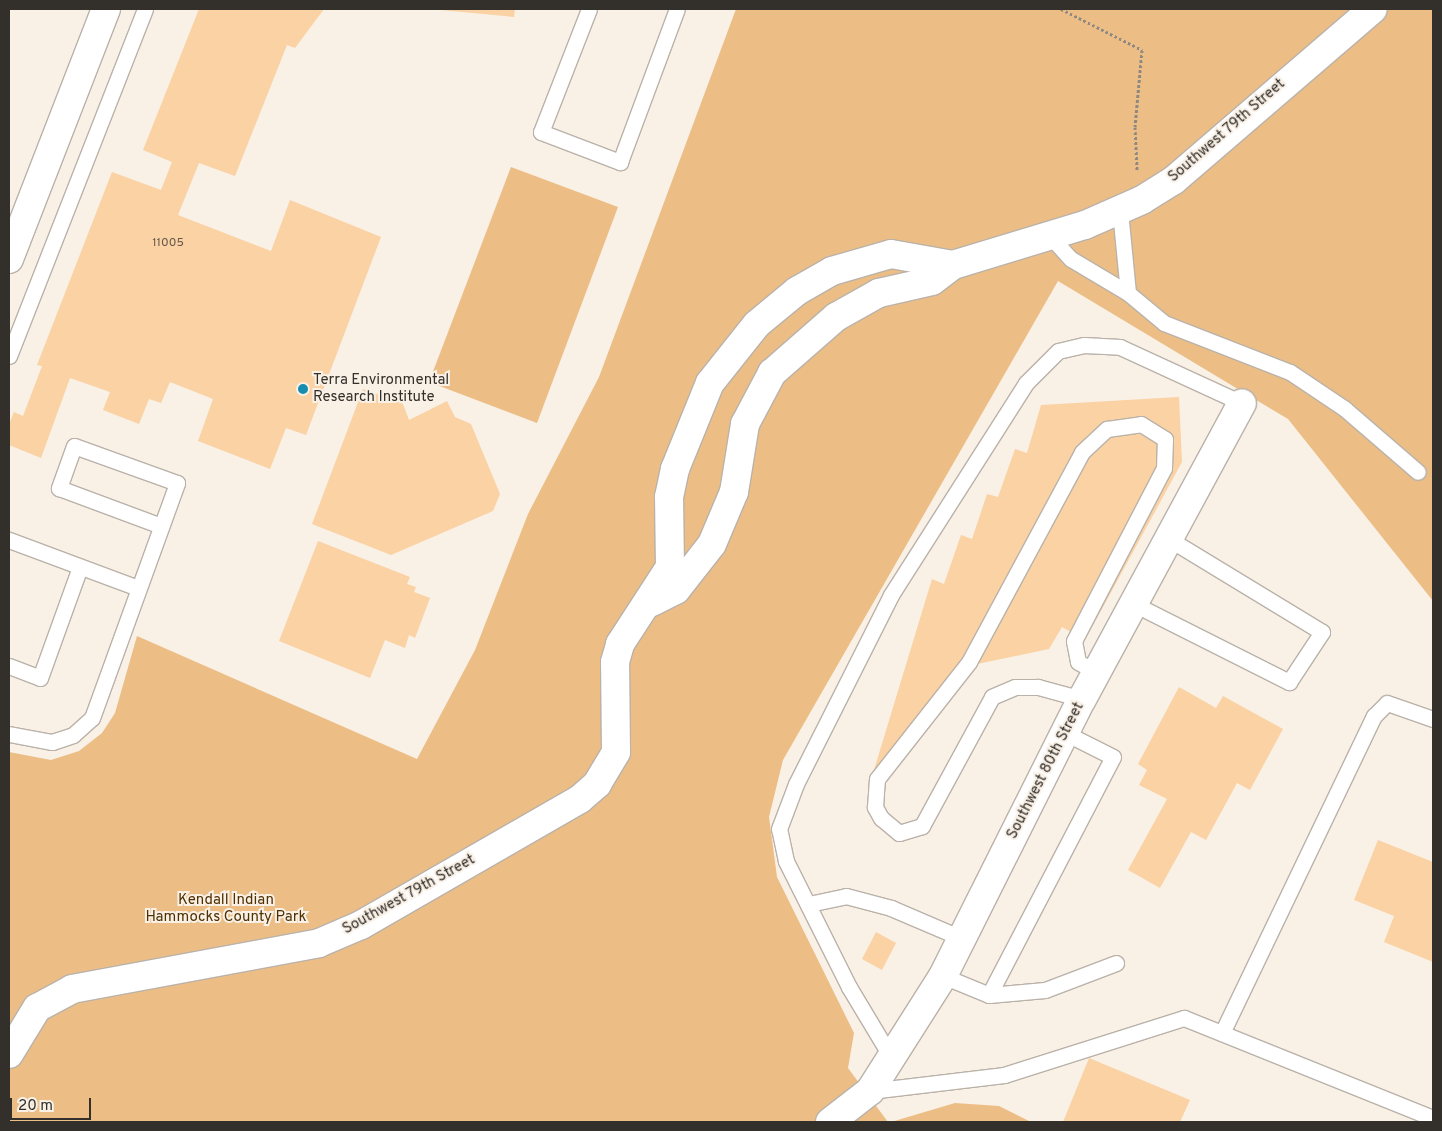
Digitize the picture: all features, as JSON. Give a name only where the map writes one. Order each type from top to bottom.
[{"type":"street","points":[[9,259],[106,9]]},
{"type":"street","name":"Southwest 79th Street","points":[[651,603],[676,590],[712,544],[734,492],[745,424],[780,362],[849,307],[886,290],[932,281],[953,264],[1050,236],[1120,211],[1174,180],[1373,9]]},
{"type":"street","name":"Southwest 79th Street","points":[[9,1054],[37,1008],[72,989],[319,943],[361,925],[580,799],[597,784],[616,752],[615,662],[627,632],[651,603],[670,567],[669,497],[678,452],[702,394],[743,337],[797,290],[852,262],[902,254],[953,264]]},
{"type":"street","name":"Southwest 80th Street","points":[[830,1122],[870,1091],[943,976],[1096,672],[1242,404]]},
{"type":"lane","points":[[9,356],[146,9]]},
{"type":"lane","points":[[589,9],[541,132],[620,162],[677,9]]},
{"type":"lane","points":[[1120,211],[1128,292]]},
{"type":"lane","points":[[1050,236],[1071,258],[1128,292],[1164,323],[1290,372],[1345,409],[1418,472]]},
{"type":"lane","points":[[891,1057],[849,987],[786,861],[779,829],[796,784],[891,595],[1026,383],[1058,351],[1084,345],[1120,347],[1242,404]]},
{"type":"lane","points":[[1082,699],[1038,687],[1015,687],[992,697],[922,826],[899,833],[881,818],[875,807],[877,779],[970,662],[1082,452],[1107,429],[1141,424],[1164,439],[1164,468],[1074,641],[1078,662],[1096,672]]},
{"type":"lane","points":[[9,734],[44,743],[64,740],[83,729],[105,692],[138,588],[177,483],[74,446],[59,488],[161,526]]},
{"type":"lane","points":[[1134,604],[1288,682],[1322,632],[1169,539]]},
{"type":"lane","points":[[9,540],[138,588]]},
{"type":"lane","points":[[9,666],[40,678],[80,567]]},
{"type":"lane","points":[[1222,1033],[1374,716],[1387,703],[1433,719]]},
{"type":"lane","points":[[989,995],[1113,756],[1065,733]]},
{"type":"lane","points":[[809,904],[846,896],[892,908],[962,938]]},
{"type":"lane","points":[[943,976],[989,995],[1045,990],[1116,963]]},
{"type":"lane","points":[[870,1091],[1004,1075],[1184,1018],[1433,1118]]},
{"type":"path","points":[[1061,9],[1142,50],[1134,127],[1137,174]]},
{"type":"green space","name":"Kendall Indian Hammocks County Park","points":[[736,9],[1433,9],[1433,601],[1288,419],[1058,281],[783,760],[769,817],[777,877],[854,1033],[848,1068],[888,1122],[9,1122],[9,752],[51,760],[79,751],[102,733],[115,713],[137,636],[417,759],[475,650],[528,514],[599,377]]},
{"type":"green space","points":[[511,167],[618,207],[537,423],[429,382]]},
{"type":"green space","points":[[955,1103],[999,1106],[1031,1122],[891,1122]]},
{"type":"building","points":[[199,9],[324,9],[295,48],[287,45],[235,176],[199,163],[178,215],[271,251],[290,200],[381,237],[306,435],[286,428],[270,469],[198,441],[213,399],[170,382],[161,403],[149,399],[139,424],[103,410],[110,392],[70,378],[41,458],[9,445],[9,424],[14,412],[23,416],[42,366],[37,365],[112,172],[161,190],[172,162],[143,150]]},
{"type":"building","points":[[430,9],[515,9],[514,17]]},
{"type":"building","points":[[363,389],[403,404],[409,420],[447,401],[455,417],[471,424],[500,494],[493,511],[391,555],[312,524]]},
{"type":"building","points":[[1179,397],[1182,462],[1085,640],[1062,627],[1049,649],[977,664],[968,650],[879,771],[874,770],[932,579],[944,584],[961,535],[972,539],[987,494],[998,497],[1015,449],[1027,453],[1041,405]]},
{"type":"building","points":[[318,541],[410,577],[407,584],[416,587],[414,592],[430,598],[415,638],[409,635],[405,648],[385,640],[370,678],[279,641]]},
{"type":"building","points":[[1179,687],[1216,708],[1223,696],[1283,729],[1250,790],[1237,783],[1206,840],[1191,832],[1160,888],[1128,870],[1167,799],[1139,785],[1147,770],[1138,764]]},
{"type":"building","points":[[1378,840],[1433,862],[1433,962],[1384,942],[1394,916],[1354,900]]},
{"type":"building","points":[[876,932],[896,943],[882,970],[862,959]]},
{"type":"building","points":[[1089,1058],[1190,1100],[1180,1122],[1063,1122]]},
{"type":"place","name":"Terra Environmental Research Institute","points":[[303,389]]}]
